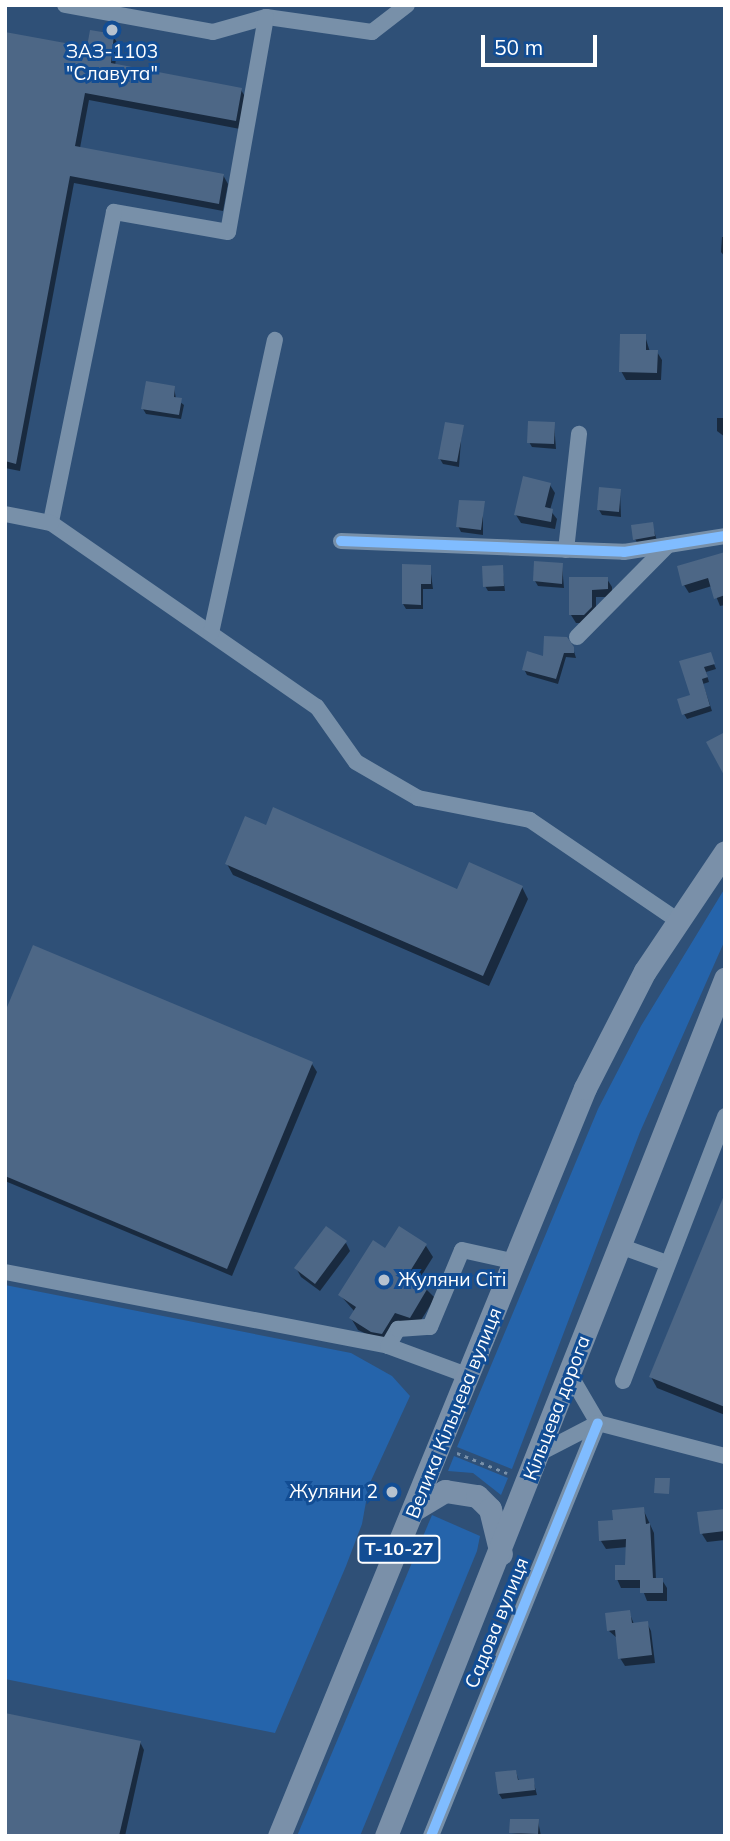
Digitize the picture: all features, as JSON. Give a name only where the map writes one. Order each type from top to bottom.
[{"type":"highway","name":"Т-10-27","points":[[677,920],[725,852]]},
{"type":"highway","name":"Велика Кільцева вулиця","points":[[279,1836],[603,1050],[677,920]]},
{"type":"highway","name":"Кільцева дорога","points":[[386,1836],[501,1554],[617,1245],[725,979]]},
{"type":"highway","points":[[415,1509],[445,1491],[477,1496],[490,1509],[501,1554]]},
{"type":"street","points":[[65,5],[213,32],[266,17],[372,32],[407,5]]},
{"type":"street","points":[[51,523],[114,212],[228,232],[266,17]]},
{"type":"street","points":[[211,633],[275,340]]},
{"type":"street","points":[[566,550],[579,435]]},
{"type":"street","points":[[5,514],[51,523],[317,707],[356,762],[418,798],[530,820],[677,920]]},
{"type":"street","points":[[341,541],[624,552],[725,536]]},
{"type":"street","points":[[577,637],[668,545]]},
{"type":"street","points":[[622,1381],[725,1116]]},
{"type":"street","points":[[617,1245],[667,1263]]},
{"type":"street","points":[[388,1346],[398,1329],[430,1327],[462,1250],[516,1262]]},
{"type":"street","points":[[5,1272],[388,1346],[469,1377]]},
{"type":"street","points":[[570,1375],[598,1423]]},
{"type":"street","points":[[540,1453],[598,1423],[725,1456]]},
{"type":"street","name":"Садова вулиця","points":[[431,1836],[598,1423]]},
{"type":"path","points":[[457,1453],[507,1473]]},
{"type":"shaded area","points":[[725,888],[725,940],[640,1132],[512,1469],[457,1447],[598,1109],[641,1026]]},
{"type":"shaded area","points":[[5,1285],[351,1353],[392,1376],[410,1396],[369,1485],[362,1524],[275,1733],[5,1679]]},
{"type":"shaded area","points":[[454,1456],[508,1478],[501,1495],[473,1473],[448,1471]]},
{"type":"shaded area","points":[[432,1515],[480,1536],[477,1551],[360,1836],[297,1836]]},
{"type":"building","points":[[90,30],[114,34],[111,63],[242,88],[236,121],[85,93],[75,146],[224,174],[219,204],[70,176],[16,464],[5,461],[5,32],[87,47]]},
{"type":"building","points":[[620,334],[646,334],[646,350],[658,350],[657,373],[619,372]]},
{"type":"building","points":[[146,381],[175,386],[174,397],[182,398],[179,415],[141,409]]},
{"type":"building","points":[[528,421],[555,422],[554,444],[527,443]]},
{"type":"building","points":[[445,422],[464,425],[457,462],[438,459]]},
{"type":"building","points":[[523,476],[551,483],[545,507],[553,509],[551,522],[514,515]]},
{"type":"building","points":[[599,487],[621,489],[619,512],[597,510]]},
{"type":"building","points":[[459,500],[485,501],[481,530],[456,527]]},
{"type":"building","points":[[653,522],[655,536],[633,540],[631,525]]},
{"type":"building","points":[[725,552],[725,595],[714,599],[708,578],[682,586],[677,566]]},
{"type":"building","points":[[534,561],[563,563],[562,584],[533,581]]},
{"type":"building","points":[[402,564],[431,565],[431,584],[421,584],[421,605],[402,604]]},
{"type":"building","points":[[503,565],[504,586],[483,587],[482,566]]},
{"type":"building","points":[[569,577],[608,577],[608,589],[592,590],[592,607],[584,615],[569,615]]},
{"type":"building","points":[[544,636],[567,637],[574,647],[574,653],[564,653],[556,679],[522,670],[527,651],[543,656]]},
{"type":"building","points":[[711,652],[715,664],[704,667],[708,677],[702,679],[710,706],[682,715],[677,699],[690,695],[679,661]]},
{"type":"building","points":[[725,732],[725,777],[706,742]]},
{"type":"building","points":[[273,807],[457,889],[469,862],[523,886],[483,976],[225,864],[245,816],[266,825]]},
{"type":"building","points":[[33,945],[313,1062],[227,1269],[5,1176],[5,1012]]},
{"type":"building","points":[[725,1193],[725,1407],[649,1377]]},
{"type":"building","points":[[326,1226],[347,1241],[315,1284],[294,1268]]},
{"type":"building","name":"Жуляни Сіті","points":[[399,1226],[427,1244],[409,1273],[429,1286],[410,1318],[395,1313],[382,1334],[371,1332],[349,1318],[356,1307],[338,1295],[373,1240],[385,1248]]},
{"type":"building","points":[[655,1478],[670,1478],[669,1494],[654,1493]]},
{"type":"building","points":[[644,1507],[646,1524],[650,1523],[653,1578],[663,1578],[663,1593],[640,1593],[640,1580],[615,1580],[615,1565],[625,1565],[626,1539],[599,1541],[598,1521],[613,1520],[612,1510]]},
{"type":"building","points":[[725,1509],[725,1531],[700,1534],[697,1512]]},
{"type":"building","points":[[630,1610],[632,1623],[648,1621],[652,1655],[618,1659],[615,1630],[607,1631],[605,1613]]},
{"type":"building","points":[[5,1713],[141,1741],[119,1836],[5,1836]]},
{"type":"building","points":[[516,1770],[518,1780],[534,1778],[535,1790],[498,1794],[495,1772]]},
{"type":"building","points":[[510,1819],[539,1819],[538,1834],[509,1833]]},
{"type":"cycle path","points":[[341,541],[624,552],[725,536]]},
{"type":"cycle path","points":[[431,1836],[598,1423]]},
{"type":"place","name":"ЗАЗ-1103 \"Славута\"","points":[[112,30]]},
{"type":"place","name":"Жуляни Сіті","points":[[384,1280]]},
{"type":"place","name":"Жуляни 2","points":[[392,1492]]}]
